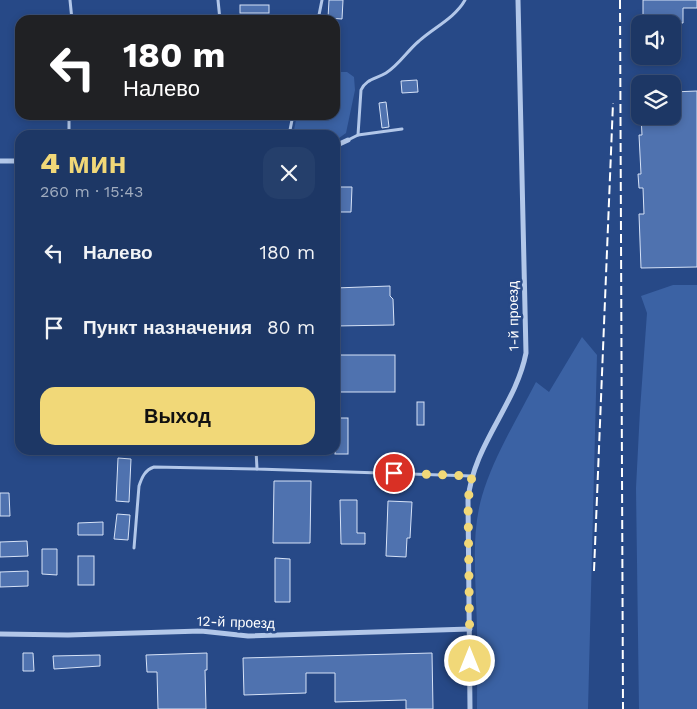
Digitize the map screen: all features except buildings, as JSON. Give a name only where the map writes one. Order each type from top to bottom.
[{"type":"street","name":"1-й проезд","points":[[470,709],[468,500],[472,476],[482,450],[521,373],[526,353],[518,0]]},
{"type":"street","points":[[340,144],[348,140]]},
{"type":"street","points":[[0,161],[15,161]]},
{"type":"street","name":"12-й проезд","points":[[0,634],[68,635],[201,631],[248,636],[470,629]]},
{"type":"lane","points":[[70,0],[72,15]]},
{"type":"lane","points":[[218,0],[220,15]]},
{"type":"lane","points":[[319,15],[322,0]]},
{"type":"lane","points":[[358,135],[363,84],[394,67],[418,41],[454,13],[465,0]]},
{"type":"lane","points":[[348,140],[358,135],[402,129]]},
{"type":"lane","points":[[256,455],[257,469]]},
{"type":"lane","points":[[134,548],[139,486],[141,479],[148,469],[154,467],[472,476]]},
{"type":"shaded area","points":[[340,72],[347,72],[354,77],[355,90],[346,133],[340,137],[340,130],[294,130],[296,120],[340,120]]},
{"type":"shaded area","points":[[673,285],[697,285],[697,709],[639,709],[636,488],[647,313],[641,296]]},
{"type":"shaded area","points":[[582,337],[597,355],[588,709],[477,709],[475,549],[477,522],[482,496],[499,452],[536,382],[549,392]]},
{"type":"railway","points":[[620,0],[623,709]]},
{"type":"railway","points":[[594,571],[613,103]]},
{"type":"route","points":[[394,473],[472,476],[468,500],[470,661]]}]
